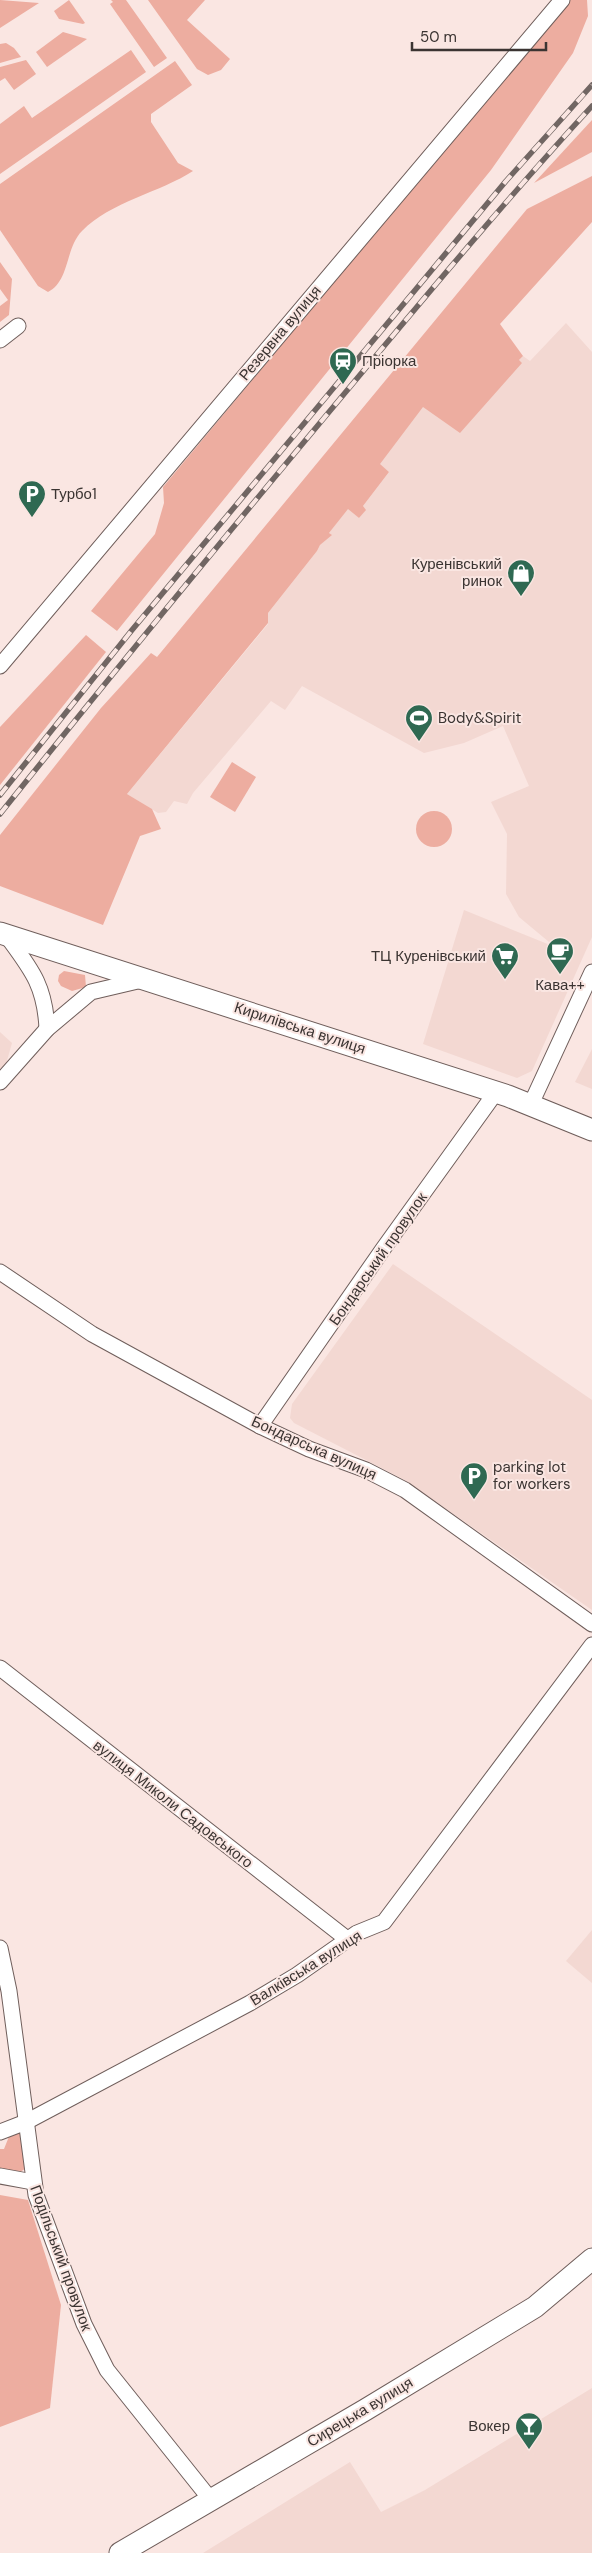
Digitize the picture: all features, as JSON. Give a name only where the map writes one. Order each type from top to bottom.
[{"type":"main road","name":"Кирилівська вулиця","points":[[3,934],[496,1092],[531,1104],[592,1130]]},
{"type":"main road","name":"Сирецька вулиця","points":[[120,2553],[365,2410],[536,2307],[592,2259]]},
{"type":"street","name":"Резервна вулиця","points":[[0,666],[562,0]]},
{"type":"street","points":[[0,340],[18,326]]},
{"type":"street","points":[[3,934],[28,965],[41,988],[46,1005],[47,1029]]},
{"type":"street","points":[[531,1104],[592,972]]},
{"type":"street","points":[[0,1082],[47,1029],[91,992],[148,979]]},
{"type":"street","name":"Бондарський провулок","points":[[260,1426],[383,1249],[496,1092]]},
{"type":"street","name":"Бондарська вулиця","points":[[0,1272],[92,1334],[260,1426],[309,1449],[366,1470],[405,1490],[592,1624]]},
{"type":"street","name":"Валківська вулиця","points":[[0,2132],[26,2122],[250,2003],[297,1975],[347,1940],[384,1922],[592,1645]]},
{"type":"street","name":"вулиця Миколи Садовського","points":[[0,1668],[347,1940]]},
{"type":"street","name":"Подільський провулок","points":[[0,1948],[9,1990],[33,2182],[84,2324],[107,2370],[211,2500]]},
{"type":"street","points":[[0,2176],[33,2182]]},
{"type":"shaded area","points":[[0,0],[39,3],[0,28]]},
{"type":"shaded area","points":[[69,0],[85,23],[59,19],[54,11]]},
{"type":"shaded area","points":[[111,0],[126,0],[167,58],[154,67],[110,4],[113,2]]},
{"type":"shaded area","points":[[148,0],[205,0],[187,20],[230,59],[221,70],[208,75],[197,69]]},
{"type":"shaded area","points":[[569,0],[587,0],[588,16],[573,53],[491,170],[117,631],[91,611],[155,534],[164,503],[163,487]]},
{"type":"shaded area","points":[[63,32],[87,39],[47,67],[36,52]]},
{"type":"shaded area","points":[[6,43],[14,48],[21,57],[0,63],[0,44]]},
{"type":"shaded area","points":[[131,50],[146,72],[0,174],[0,124],[24,106],[32,118]]},
{"type":"shaded area","points":[[26,60],[36,74],[14,90],[5,78],[0,81],[0,67]]},
{"type":"shaded area","points":[[175,61],[192,85],[151,114],[151,122],[178,163],[193,171],[107,212],[93,221],[77,238],[60,280],[48,292],[38,286],[0,230],[0,184]]},
{"type":"shaded area","points":[[592,120],[592,152],[534,183]]},
{"type":"shaded area","points":[[592,176],[592,222],[500,324],[523,356],[519,360],[522,363],[460,433],[423,407],[380,464],[389,472],[363,506],[366,510],[359,518],[348,509],[329,533],[332,535],[320,545],[268,613],[268,623],[127,794],[152,809],[161,829],[140,836],[103,925],[0,886],[0,835],[101,708],[151,653],[157,657],[527,209]]},
{"type":"shaded area","points":[[0,262],[12,279],[9,315],[0,322],[0,306],[8,300],[0,289]]},
{"type":"shaded area","points":[[566,323],[592,352],[592,937],[532,1071],[517,1078],[423,1044],[464,910],[555,947],[519,917],[506,894],[507,834],[491,802],[529,786],[503,726],[464,743],[424,753],[302,686],[285,710],[271,701],[193,793],[187,804],[174,801],[166,812],[158,813],[127,794],[268,624],[268,613],[320,545],[331,535],[329,533],[348,508],[359,518],[365,510],[363,506],[389,472],[379,464],[423,406],[519,360],[523,356],[530,361]]},
{"type":"shaded area","points":[[86,635],[106,652],[0,785],[0,727]]},
{"type":"shaded area","points":[[232,762],[256,777],[235,812],[210,797]]},
{"type":"shaded area","points":[[434,811],[441,812],[447,816],[451,822],[451,836],[447,842],[441,846],[434,847],[427,846],[421,842],[417,836],[416,829],[417,822],[421,816],[427,812]]},
{"type":"shaded area","points":[[64,971],[85,975],[86,987],[72,991],[61,986],[58,981],[59,975]]},
{"type":"shaded area","points":[[0,1032],[12,1043],[4,1071],[0,1075]]},
{"type":"shaded area","points":[[592,1049],[592,1089],[575,1082]]},
{"type":"shaded area","points":[[393,1264],[592,1400],[592,1610],[403,1479],[294,1423],[290,1418],[292,1404]]},
{"type":"shaded area","points":[[592,1930],[592,1983],[566,1961]]},
{"type":"shaded area","points":[[19,2132],[25,2137],[26,2168],[19,2173],[0,2170],[0,2149],[4,2149],[10,2134]]},
{"type":"shaded area","points":[[0,2195],[28,2200],[61,2305],[50,2408],[0,2427]]},
{"type":"shaded area","points":[[592,2388],[592,2553],[203,2553],[350,2462],[381,2512],[425,2490]]},
{"type":"railway","points":[[0,795],[132,630],[506,181],[592,85]]},
{"type":"railway","points":[[0,814],[287,462],[491,219],[592,106]]},
{"type":"place","name":"Пріорка","points":[[343,385]]},
{"type":"place","name":"Турбо1","points":[[32,518]]},
{"type":"place","name":"Куренівський ринок","points":[[521,597]]},
{"type":"place","name":"Body&Spirit","points":[[419,742]]},
{"type":"place","name":"Кава++","points":[[560,975]]},
{"type":"place","name":"ТЦ Куренівський","points":[[505,980]]},
{"type":"place","name":"parking lot for workers","points":[[474,1500]]},
{"type":"place","name":"Вокер","points":[[529,2450]]}]
